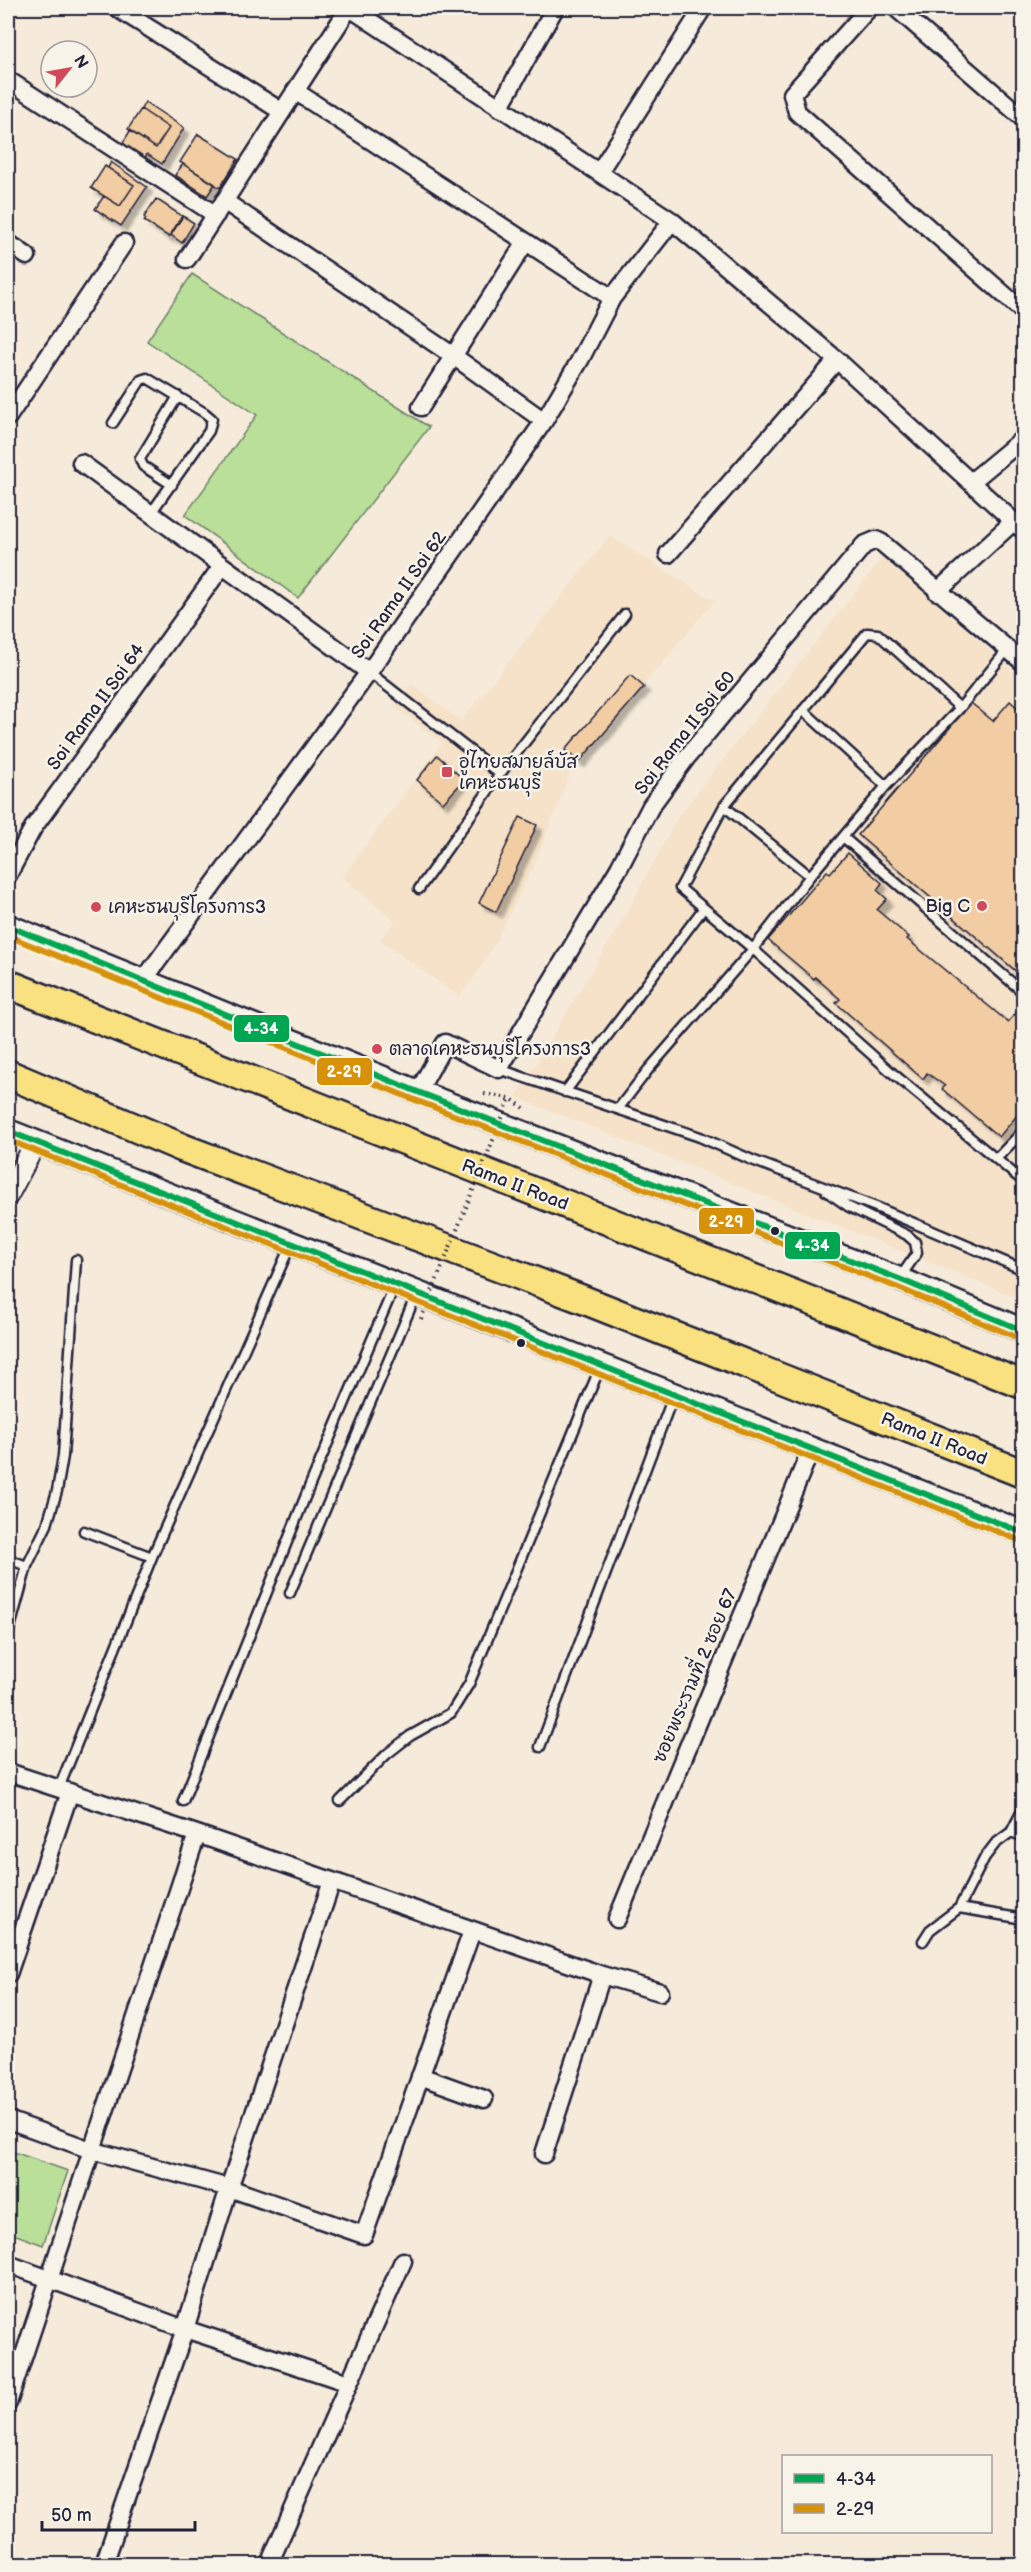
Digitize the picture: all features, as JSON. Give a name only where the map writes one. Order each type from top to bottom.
[{"type":"highway","name":"Rama II Road","points":[[8,984],[1023,1385]]},
{"type":"highway","name":"Rama II Road","points":[[8,1074],[183,1148],[579,1298],[1023,1474]]},
{"type":"main road","points":[[8,926],[418,1092],[899,1279],[1023,1330]]},
{"type":"main road","points":[[8,1131],[1023,1533]]},
{"type":"street","points":[[117,8],[281,111]]},
{"type":"street","points":[[187,259],[350,8],[672,221],[837,360],[1018,526],[937,592]]},
{"type":"street","points":[[499,108],[555,8]]},
{"type":"street","points":[[599,172],[665,63],[703,8]]},
{"type":"street","points":[[869,8],[792,94],[798,112],[1023,312]]},
{"type":"street","points":[[896,8],[1023,118]]},
{"type":"street","points":[[8,80],[220,208],[452,356],[544,421]]},
{"type":"street","points":[[295,91],[612,298]]},
{"type":"street","name":"Soi Rama II Soi 62","points":[[142,981],[369,672],[544,421],[580,360],[612,298],[672,221]]},
{"type":"street","points":[[8,243],[27,256]]},
{"type":"street","points":[[11,406],[124,243]]},
{"type":"street","points":[[421,407],[525,243]]},
{"type":"street","points":[[668,554],[837,360]]},
{"type":"street","points":[[971,482],[1023,438]]},
{"type":"street","points":[[81,463],[369,672]]},
{"type":"street","name":"Soi Rama II Soi 60","points":[[499,1069],[618,868],[651,806],[687,757],[864,545],[876,540],[882,543],[1023,663]]},
{"type":"street","name":"Soi Rama II Soi 64","points":[[8,875],[33,828],[222,566]]},
{"type":"street","points":[[418,1092],[445,1043],[499,1069]]},
{"type":"street","points":[[8,1195],[36,1142]]},
{"type":"street","name":"ซอยพระรามที่ 2 ซอย 67","points":[[617,1919],[811,1449]]},
{"type":"street","points":[[8,1772],[197,1834],[602,1975],[660,1992]]},
{"type":"street","points":[[8,1974],[64,1790]]},
{"type":"street","points":[[8,2403],[197,1834]]},
{"type":"street","points":[[104,2565],[185,2329],[229,2188],[332,1881]]},
{"type":"street","points":[[8,2120],[91,2150],[229,2188],[364,2235],[472,1931]]},
{"type":"street","points":[[544,2154],[602,1975]]},
{"type":"street","points":[[420,2076],[484,2099]]},
{"type":"street","points":[[269,2565],[403,2261]]},
{"type":"street","points":[[8,2264],[185,2329],[349,2383]]},
{"type":"lane","points":[[113,423],[144,379],[152,380],[205,413],[212,423],[152,513]]},
{"type":"lane","points":[[172,485],[143,466],[140,459],[178,396]]},
{"type":"lane","points":[[419,889],[500,774],[625,614]]},
{"type":"lane","points":[[960,708],[878,634],[867,633],[724,806],[680,888],[753,949],[890,1071],[1023,1182]]},
{"type":"lane","points":[[618,1108],[753,949],[810,876],[886,786],[960,708],[1008,649]]},
{"type":"lane","points":[[369,672],[500,774]]},
{"type":"lane","points":[[803,710],[886,786]]},
{"type":"lane","points":[[724,806],[810,876]]},
{"type":"lane","points":[[843,837],[1023,993]]},
{"type":"lane","points":[[565,1092],[703,909]]},
{"type":"lane","points":[[499,1069],[700,1137],[752,1160],[876,1207],[1023,1270]]},
{"type":"lane","points":[[996,1159],[1023,1130]]},
{"type":"lane","points":[[814,1184],[849,1207],[912,1239],[917,1253],[899,1279]]},
{"type":"lane","points":[[64,1790],[153,1557],[291,1244]]},
{"type":"lane","points":[[8,1635],[10,1614],[27,1566],[46,1525],[57,1491],[63,1456],[76,1260]]},
{"type":"lane","points":[[183,1801],[310,1485],[395,1285]]},
{"type":"lane","points":[[291,1593],[417,1294]]},
{"type":"lane","points":[[340,1801],[387,1754],[410,1736],[451,1713],[469,1684],[601,1365]]},
{"type":"lane","points":[[540,1747],[674,1394]]},
{"type":"lane","points":[[84,1531],[153,1557]]},
{"type":"lane","points":[[8,1558],[27,1566]]},
{"type":"lane","points":[[923,1941],[930,1930],[959,1908],[986,1857],[995,1844],[1011,1832],[1023,1807]]},
{"type":"lane","points":[[1011,1832],[1023,1837]]},
{"type":"lane","points":[[959,1908],[1023,1919]]},
{"type":"path","points":[[421,1319],[510,1098]]},
{"type":"shaded area","points":[[610,536],[714,601],[570,774],[533,868],[494,945],[476,975],[459,997],[380,940],[395,921],[342,877],[442,743],[393,706],[412,684],[461,721]]},
{"type":"shaded area","points":[[883,557],[1023,679],[1023,1300],[516,1097],[623,919],[679,815]]},
{"type":"green space","points":[[192,274],[429,427],[298,598],[185,515],[257,415],[147,341]]},
{"type":"green space","points":[[8,2150],[68,2171],[43,2245],[8,2232]]},
{"type":"building","points":[[145,102],[184,128],[162,164],[147,154],[145,158],[122,144],[130,131],[156,148],[169,128],[141,109]]},
{"type":"building","points":[[141,109],[169,128],[156,148],[128,129]]},
{"type":"building","points":[[198,134],[238,159],[220,188],[180,162]]},
{"type":"building","points":[[111,162],[147,187],[121,226],[95,209],[104,196],[120,206],[134,185],[108,168]]},
{"type":"building","points":[[183,164],[215,184],[207,196],[175,175]]},
{"type":"building","points":[[105,166],[134,185],[120,206],[91,188]]},
{"type":"building","points":[[156,199],[182,216],[169,237],[144,221],[146,219],[144,217]]},
{"type":"building","points":[[183,216],[194,223],[182,243],[171,235]]},
{"type":"building","points":[[630,675],[644,687],[579,762],[565,750]]},
{"type":"building","name":"Big C","points":[[1010,701],[1022,712],[1024,710],[1024,978],[858,835],[971,703],[993,721]]},
{"type":"building","points":[[437,755],[464,780],[443,803],[417,780]]},
{"type":"building","points":[[520,817],[537,825],[496,912],[479,903]]},
{"type":"building","points":[[848,853],[882,883],[877,890],[887,899],[877,910],[909,937],[907,939],[1008,1022],[1018,1011],[1024,1016],[1024,1107],[999,1137],[942,1089],[945,1086],[927,1073],[923,1079],[836,1003],[840,999],[768,940],[827,871],[830,873]]},
{"type":"transit line","name":"4-34","points":[[8,926],[418,1092],[899,1279],[1024,1331]]},
{"type":"transit line","name":"2-29","points":[[8,936],[415,1100],[896,1287],[1021,1339]]},
{"type":"transit line","name":"4-34","points":[[8,1131],[1024,1533]]},
{"type":"transit line","name":"2-29","points":[[8,1140],[1021,1541]]},
{"type":"place","name":"อู่ไทยสมายล์บัส เคหะธนบุรี","points":[[447,772]]},
{"type":"place","name":"Big C","points":[[982,906]]},
{"type":"place","name":"เคหะธนบุรีโครงการ3","points":[[96,907]]},
{"type":"place","name":"ตลาดเคหะธนบุรีโครงการ3","points":[[377,1049]]}]
